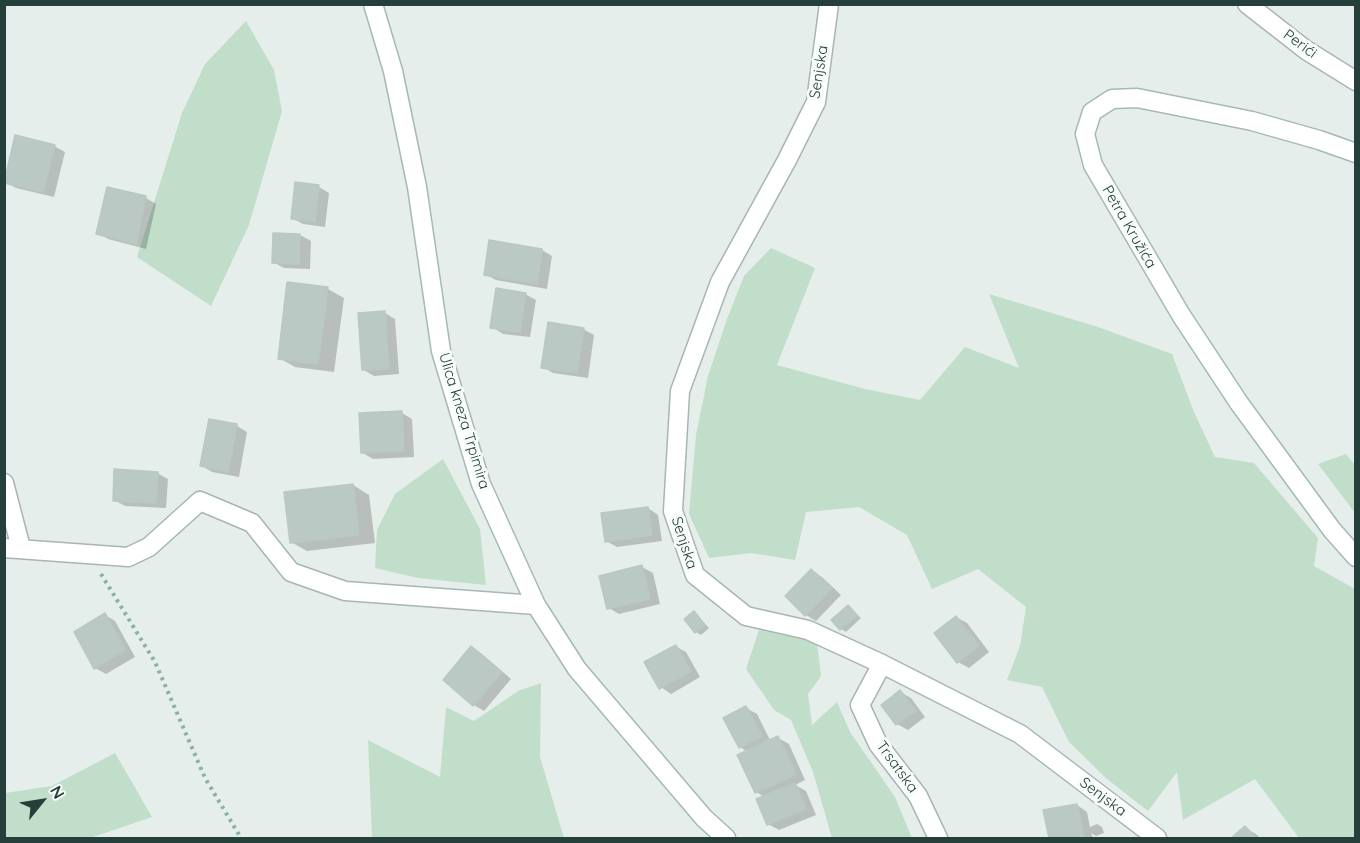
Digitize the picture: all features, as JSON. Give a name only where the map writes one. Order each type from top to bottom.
[{"type":"street","name":"Ulica kneza Trpimira","points":[[373,4],[393,71],[417,187],[441,351],[481,484],[537,605],[577,669],[704,818],[726,838]]},
{"type":"street","name":"Senjska","points":[[829,4],[816,102],[720,282],[680,391],[674,511],[695,575],[746,616],[808,630],[882,664],[1020,734],[1157,838]]},
{"type":"street","name":"Perići","points":[[1247,4],[1306,50],[1356,81]]},
{"type":"street","name":"Petra Kružića","points":[[1356,153],[1252,121],[1137,98],[1112,99],[1092,112],[1085,134],[1093,165],[1181,315],[1239,403],[1332,530],[1356,557]]},
{"type":"street","points":[[4,483],[13,548],[128,557],[149,547],[200,501],[252,523],[291,572],[345,591],[537,605]]},
{"type":"street","name":"Trsatska","points":[[882,664],[860,705],[878,744],[918,796],[938,838]]},
{"type":"path","points":[[88,553],[155,662],[205,778],[241,838]]},
{"type":"green space","points":[[246,21],[274,70],[282,111],[249,225],[211,306],[137,257],[182,113],[205,64]]},
{"type":"green space","points":[[771,248],[815,268],[777,365],[865,389],[920,400],[965,347],[1019,368],[989,294],[1098,327],[1172,354],[1194,412],[1215,457],[1254,463],[1318,538],[1314,566],[1355,589],[1355,838],[1299,838],[1255,779],[1183,820],[1177,772],[1148,811],[1107,779],[1069,742],[1042,687],[1007,680],[1020,646],[1026,607],[978,569],[932,589],[907,535],[859,507],[806,512],[795,560],[751,553],[709,558],[689,514],[696,435],[708,376],[744,276]]},
{"type":"green space","points":[[1346,454],[1355,465],[1355,513],[1318,464]]},
{"type":"green space","points":[[443,459],[480,529],[486,585],[418,578],[375,568],[377,530],[395,494]]},
{"type":"green space","points":[[759,630],[817,642],[821,676],[808,694],[812,725],[837,702],[850,732],[895,797],[912,838],[832,838],[813,772],[791,720],[774,710],[746,669]]},
{"type":"green space","points":[[541,683],[540,757],[564,838],[372,838],[368,740],[440,777],[446,707],[474,721],[518,691]]},
{"type":"green space","points":[[115,753],[152,817],[90,838],[5,838],[5,793],[52,786]]},
{"type":"building","points":[[15,135],[55,145],[43,192],[4,183]]},
{"type":"building","points":[[295,182],[319,185],[315,222],[291,219]]},
{"type":"building","points":[[107,187],[146,196],[136,244],[96,234]]},
{"type":"building","points":[[273,233],[300,234],[299,264],[272,263]]},
{"type":"building","points":[[489,240],[542,249],[537,284],[484,275]]},
{"type":"building","points":[[287,282],[328,287],[318,364],[278,359]]},
{"type":"building","points":[[496,288],[526,293],[520,332],[490,328]]},
{"type":"building","points":[[385,311],[389,369],[362,370],[358,313]]},
{"type":"building","points":[[548,322],[584,328],[577,373],[541,368]]},
{"type":"building","points":[[402,411],[404,451],[361,453],[359,413]]},
{"type":"building","points":[[209,419],[237,424],[228,472],[200,466]]},
{"type":"building","points":[[114,469],[158,472],[156,503],[113,501]]},
{"type":"building","points":[[353,484],[359,535],[290,543],[284,492]]},
{"type":"building","points":[[648,507],[652,535],[605,542],[601,513]]},
{"type":"building","points":[[642,565],[650,599],[607,609],[599,576]]},
{"type":"building","points":[[811,569],[832,588],[805,616],[785,596]]},
{"type":"building","points":[[848,605],[857,615],[840,630],[831,620]]},
{"type":"building","points":[[694,611],[705,625],[695,633],[684,619]]},
{"type":"building","points":[[105,613],[125,650],[94,669],[74,632]]},
{"type":"building","points":[[956,616],[979,646],[957,663],[934,633]]},
{"type":"building","points":[[676,645],[691,671],[659,689],[644,662]]},
{"type":"building","points":[[471,646],[502,672],[473,706],[443,680]]},
{"type":"building","points":[[900,690],[916,711],[896,725],[881,705]]},
{"type":"building","points":[[746,706],[762,736],[739,748],[723,718]]},
{"type":"building","points":[[778,736],[796,774],[755,793],[737,755]]},
{"type":"building","points":[[795,783],[806,809],[767,825],[756,799]]},
{"type":"building","points":[[1077,804],[1084,838],[1049,838],[1043,810]]},
{"type":"building","points":[[1245,826],[1256,838],[1231,838]]}]
